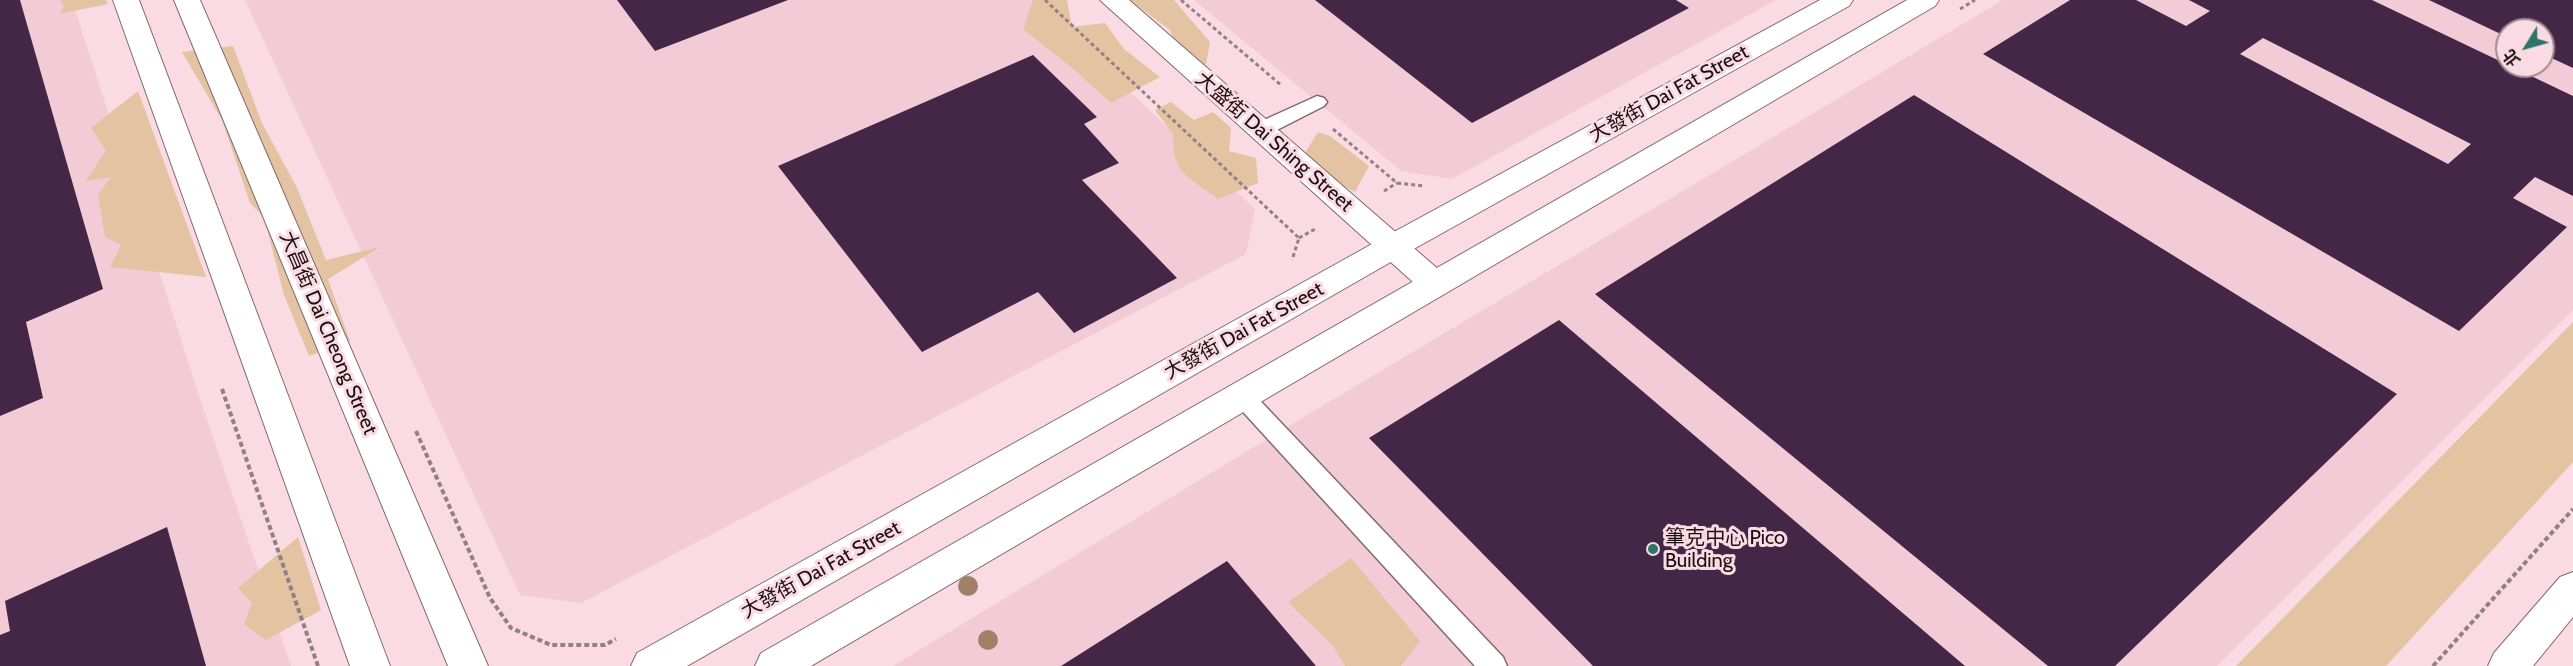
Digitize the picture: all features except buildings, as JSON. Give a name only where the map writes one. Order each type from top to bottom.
[{"type":"street","points":[[126,0],[370,666]]},
{"type":"street","name":"大昌街 Dai Cheong Street","points":[[187,0],[468,666]]},
{"type":"street","name":"大盛街 Dai Shing Street","points":[[1113,0],[1435,284]]},
{"type":"street","name":"大發街 Dai Fat Street","points":[[651,666],[1392,247],[1840,0]]},
{"type":"street","points":[[775,666],[1926,0]]},
{"type":"street","points":[[2508,666],[2573,589]]},
{"type":"lane","points":[[1260,130],[1312,104]]},
{"type":"lane","points":[[1242,396],[1493,666]]},
{"type":"path","points":[[1045,0],[1299,238],[1291,264]]},
{"type":"path","points":[[1181,0],[1312,104],[1397,183],[1429,187]]},
{"type":"path","points":[[413,424],[490,598],[511,628],[551,645],[606,645],[626,633]]},
{"type":"path","points":[[2433,666],[2573,509]]},
{"type":"shaded area","points":[[0,0],[72,0],[202,405],[291,666],[0,666]]},
{"type":"shaded area","points":[[60,0],[106,0],[108,4],[59,14],[64,7]]},
{"type":"shaded area","points":[[245,0],[1032,0],[1255,209],[1246,254],[581,603],[520,595]]},
{"type":"shaded area","points":[[1033,0],[1067,0],[1072,27],[1105,23],[1124,49],[1160,77],[1111,103],[1071,67],[1023,29]]},
{"type":"shaded area","points":[[1130,0],[1174,0],[1210,42],[1206,64],[1192,64],[1177,48],[1170,30]]},
{"type":"shaded area","points":[[1194,0],[1776,0],[1452,179],[1401,171]]},
{"type":"shaded area","points":[[2003,0],[2573,0],[2573,310],[2217,666],[893,666],[1277,433]]},
{"type":"shaded area","points":[[233,46],[262,123],[297,188],[326,260],[380,247],[328,279],[350,341],[309,356],[284,295],[264,217],[250,203],[222,120],[182,52]]},
{"type":"shaded area","points":[[138,91],[206,277],[110,267],[121,245],[105,237],[98,195],[111,177],[86,181],[106,150],[91,128]]},
{"type":"shaded area","points":[[1171,102],[1194,120],[1213,112],[1231,128],[1229,151],[1256,158],[1258,183],[1218,199],[1190,179],[1179,167],[1175,158],[1173,134],[1155,110]]},
{"type":"shaded area","points":[[1318,132],[1330,136],[1369,166],[1355,192],[1334,181],[1302,158]]},
{"type":"shaded area","points":[[2573,322],[2573,462],[2386,666],[2236,666]]},
{"type":"shaded area","points":[[298,537],[321,610],[266,640],[244,624],[252,603],[238,588]]},
{"type":"shaded area","points":[[1351,558],[1420,641],[1401,666],[1345,666],[1333,646],[1288,602]]},
{"type":"place","name":"筆克中心 Pico Building","points":[[1653,549]]}]
